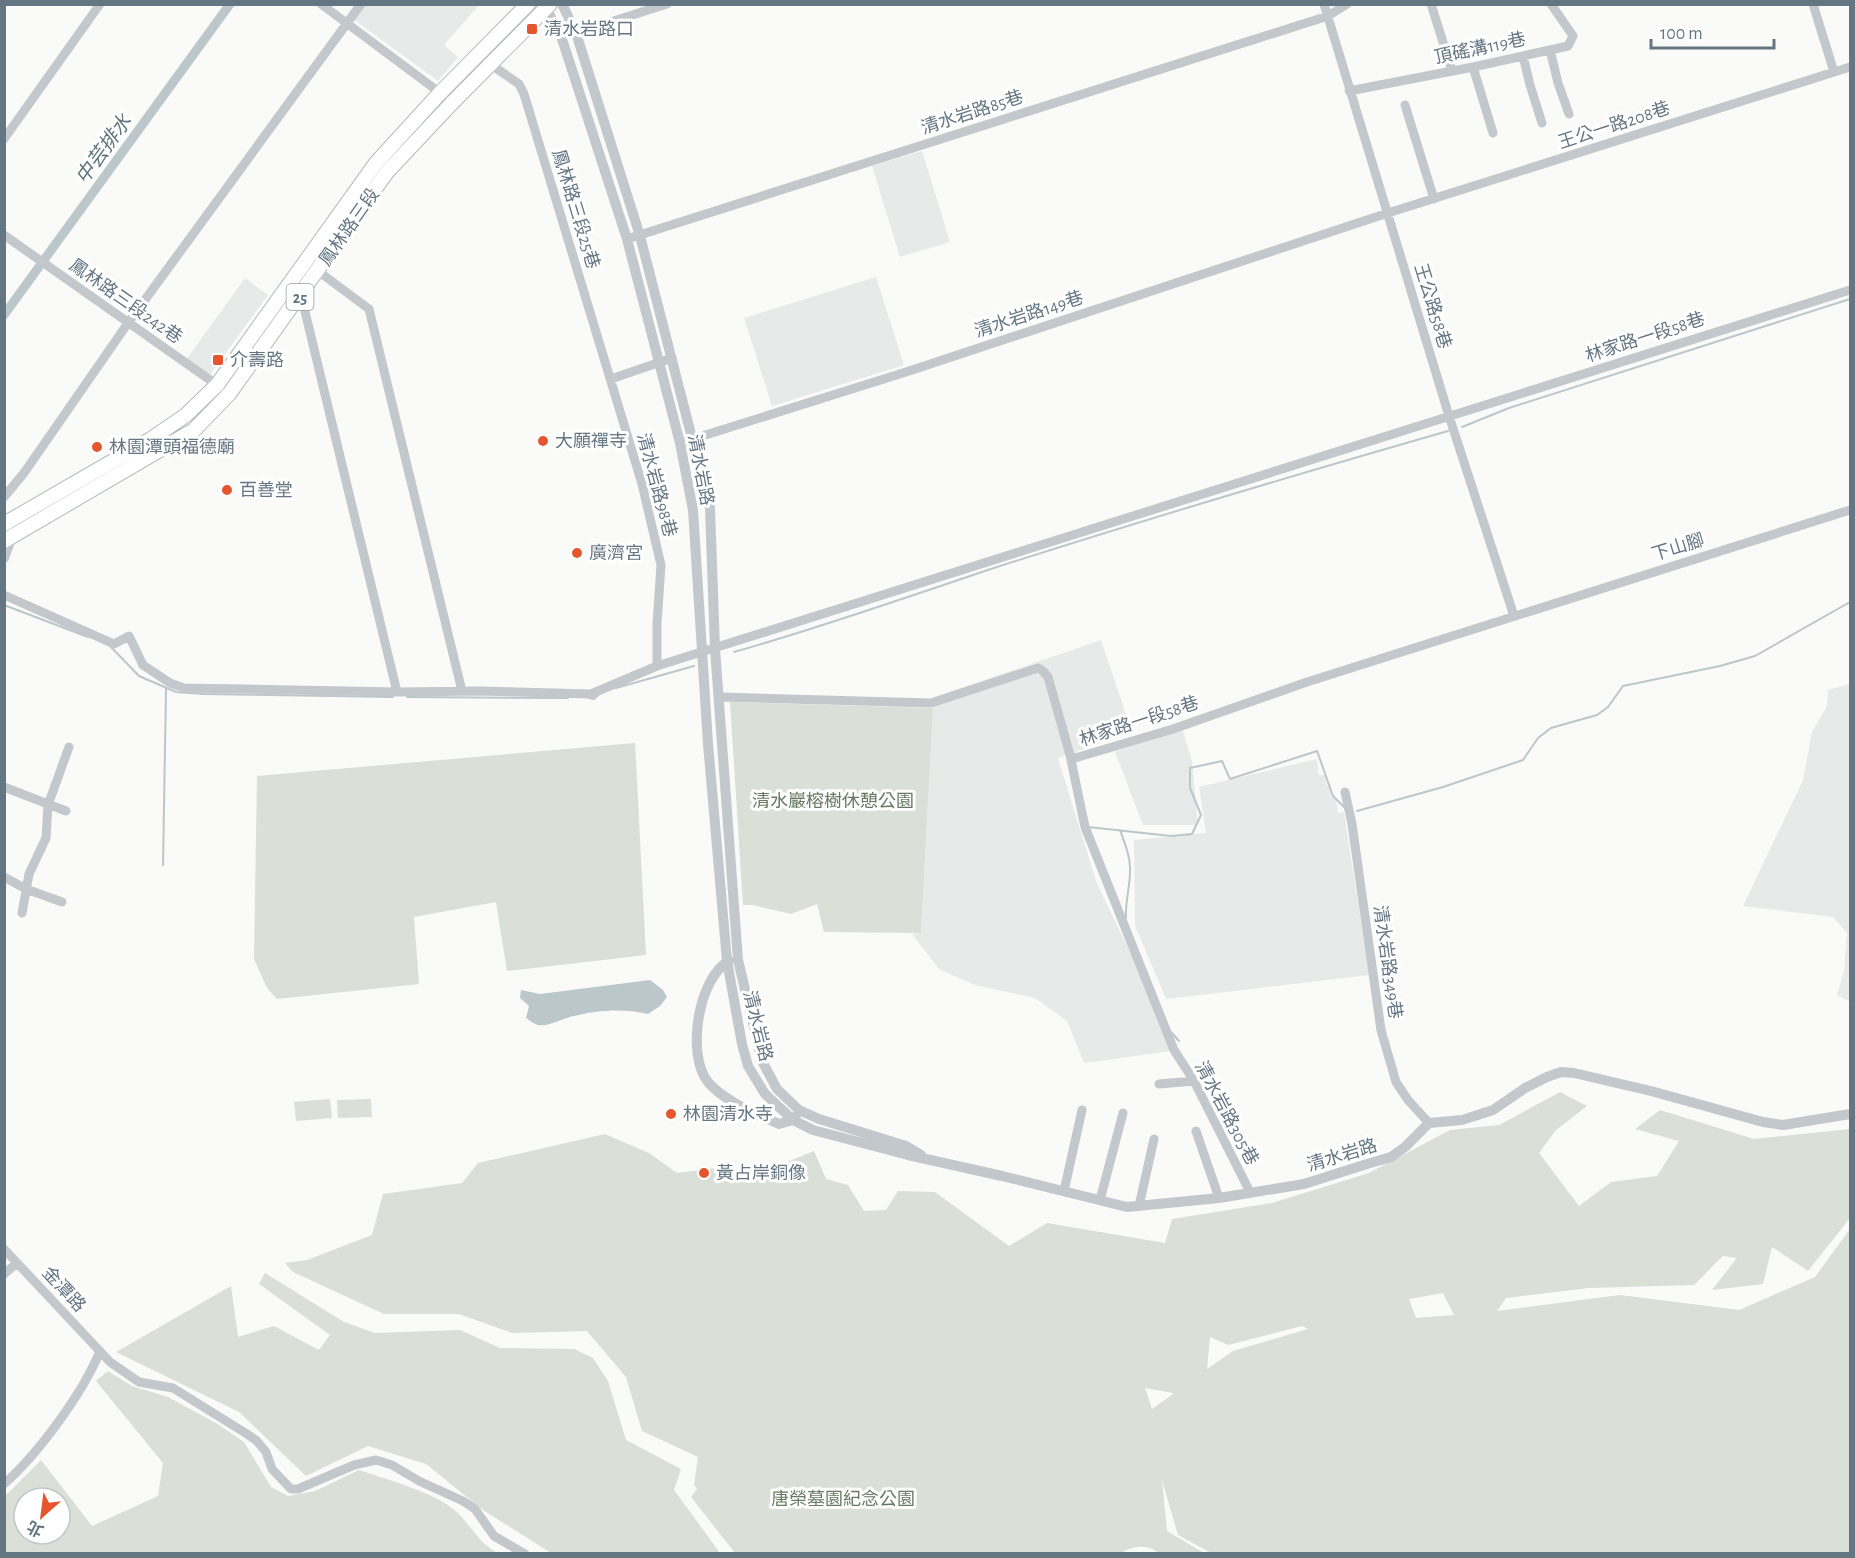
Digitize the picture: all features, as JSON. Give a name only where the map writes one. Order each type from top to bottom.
[{"type":"main road","name":"鳳林路三段","points":[[7,531],[186,415],[217,385],[376,163],[440,93],[528,4]]},
{"type":"main road","name":"鳳林路三段","points":[[7,531],[194,430],[229,394],[387,172],[547,6]]},
{"type":"street","points":[[4,139],[99,4]]},
{"type":"street","points":[[321,4],[452,103]]},
{"type":"street","points":[[4,497],[24,473],[128,323],[361,4]]},
{"type":"street","name":"清水岩路","points":[[562,4],[576,33],[640,236],[710,508],[715,649],[733,961]]},
{"type":"street","points":[[576,33],[668,4]]},
{"type":"street","name":"王公路58巷","points":[[1324,4],[1348,91],[1388,213],[1449,417],[1514,616]]},
{"type":"street","name":"清水岩路85巷","points":[[627,239],[1328,16],[1347,4]]},
{"type":"street","points":[[1431,4],[1452,71]]},
{"type":"street","name":"頂磘溝119巷","points":[[1348,91],[1473,68],[1568,46],[1573,36],[1551,4]]},
{"type":"street","points":[[1813,4],[1834,72]]},
{"type":"street","name":"清水岩路","points":[[547,6],[562,39],[627,239],[680,443],[693,510],[701,652],[733,961],[762,1061],[777,1089],[796,1115]]},
{"type":"street","points":[[1550,50],[1569,114]]},
{"type":"street","points":[[1523,56],[1542,123]]},
{"type":"street","name":"鳳林路三段25巷","points":[[490,64],[519,84],[524,94],[610,378]]},
{"type":"street","name":"王公一路208巷","points":[[1388,213],[1851,67]]},
{"type":"street","points":[[1473,68],[1493,133]]},
{"type":"street","points":[[1405,105],[1434,199]]},
{"type":"street","name":"清水岩路149巷","points":[[680,443],[918,368],[1388,213]]},
{"type":"street","name":"鳳林路三段242巷","points":[[4,235],[229,394]]},
{"type":"street","points":[[318,271],[369,309],[462,691]]},
{"type":"street","name":"林家路一段58巷","points":[[4,596],[114,644],[129,636],[143,665],[170,683],[184,688],[591,694],[657,666],[1851,290]]},
{"type":"street","points":[[301,295],[398,692]]},
{"type":"street","points":[[610,378],[672,358]]},
{"type":"street","name":"清水岩路98巷","points":[[610,378],[642,484],[661,565],[657,666]]},
{"type":"street","name":"下山腳","points":[[1514,616],[1851,510]]},
{"type":"street","points":[[4,558],[7,531]]},
{"type":"street","name":"林家路一段58巷","points":[[719,697],[931,703],[1038,668],[1048,677],[1071,755],[1075,758],[1173,729],[1307,682],[1514,616]]},
{"type":"street","points":[[22,913],[29,874],[46,838],[48,805],[69,747]]},
{"type":"street","name":"清水岩路305巷","points":[[1071,755],[1085,827],[1174,1050],[1194,1081],[1250,1192]]},
{"type":"street","points":[[4,787],[66,811]]},
{"type":"street","name":"清水岩路349巷","points":[[1345,792],[1352,824],[1381,1030],[1396,1082],[1408,1100],[1429,1123]]},
{"type":"street","points":[[4,877],[26,889],[62,902]]},
{"type":"street","name":"清水岩路","points":[[733,961],[708,982],[701,1001],[697,1026],[701,1070],[709,1082],[742,1107],[778,1124],[796,1115],[819,1119],[906,1146],[926,1158],[1127,1207],[1218,1198],[1304,1184],[1391,1156],[1405,1147],[1429,1123]]},
{"type":"street","points":[[1429,1123],[1462,1119],[1493,1110],[1525,1088],[1561,1072],[1651,1091],[1762,1122],[1784,1125],[1851,1114]]},
{"type":"street","points":[[1160,1084],[1194,1081]]},
{"type":"street","points":[[1064,1191],[1082,1110]]},
{"type":"street","points":[[1100,1200],[1122,1113]]},
{"type":"street","points":[[1196,1131],[1218,1198]]},
{"type":"street","points":[[1139,1206],[1154,1139]]},
{"type":"street","name":"金潭路","points":[[4,1249],[110,1362],[139,1382],[173,1388],[257,1441],[266,1452],[272,1469],[291,1489],[298,1489],[354,1465],[376,1460],[392,1465],[419,1481],[463,1501],[475,1509],[494,1536],[525,1554]]},
{"type":"street","points":[[4,1274],[17,1263]]},
{"type":"street","points":[[4,1484],[26,1463],[66,1410],[100,1351]]},
{"type":"shaded area","points":[[364,5],[479,5],[444,45],[458,57],[438,81],[353,19]]},
{"type":"shaded area","points":[[922,151],[950,242],[900,257],[872,166]]},
{"type":"shaded area","points":[[876,277],[904,365],[772,406],[744,318]]},
{"type":"shaded area","points":[[245,278],[268,295],[209,376],[186,360]]},
{"type":"shaded area","points":[[1101,640],[1132,732],[1058,758],[1097,884],[1178,1050],[1084,1063],[1067,1021],[1035,998],[975,985],[939,969],[912,934],[921,933],[933,708],[941,695]]},
{"type":"shaded area","points":[[1850,684],[1850,1002],[1837,995],[1844,971],[1847,933],[1833,917],[1743,906],[1803,780],[1812,732],[1827,706],[1828,690]]},
{"type":"shaded area","points":[[1182,728],[1192,761],[1198,825],[1143,825],[1115,752]]},
{"type":"shaded area","points":[[1317,759],[1319,775],[1325,775],[1326,785],[1330,785],[1332,798],[1336,798],[1338,813],[1344,812],[1369,975],[1166,999],[1135,926],[1134,840],[1206,833],[1199,787]]},
{"type":"shaded area","points":[[650,980],[663,990],[667,997],[660,1006],[648,1014],[620,1010],[601,1011],[570,1017],[547,1025],[538,1025],[526,1018],[529,1006],[520,998],[521,990],[540,994]]},
{"type":"green space","name":"清水巖榕樹休憩公園","points":[[730,702],[933,708],[921,933],[824,932],[817,904],[791,914],[753,905],[743,905]]},
{"type":"green space","points":[[635,743],[646,955],[507,971],[496,902],[414,917],[419,984],[277,999],[267,988],[254,959],[257,776]]},
{"type":"green space","name":"唐榮墓園紀念公園","points":[[1560,1092],[1587,1106],[1556,1130],[1539,1153],[1579,1206],[1611,1182],[1657,1176],[1679,1141],[1635,1129],[1660,1110],[1754,1139],[1850,1129],[1850,1218],[1808,1271],[1772,1247],[1763,1284],[1712,1290],[1737,1258],[1723,1256],[1694,1285],[1589,1288],[1506,1298],[1497,1311],[1620,1295],[1739,1310],[1815,1277],[1850,1229],[1850,1553],[1211,1553],[1178,1535],[1162,1480],[1167,1531],[1204,1553],[1159,1553],[1150,1548],[1139,1547],[1119,1554],[735,1553],[691,1497],[697,1489],[694,1485],[698,1457],[642,1431],[626,1377],[587,1331],[512,1333],[459,1314],[384,1314],[293,1272],[285,1263],[307,1260],[372,1235],[383,1194],[462,1183],[478,1163],[605,1134],[649,1153],[677,1173],[716,1168],[767,1170],[814,1151],[826,1179],[848,1185],[864,1211],[886,1210],[898,1191],[935,1192],[1009,1246],[1047,1223],[1165,1243],[1172,1219],[1272,1203],[1369,1173],[1450,1130],[1499,1125]],"holes":[[[1443,1293],[1454,1315],[1416,1318],[1409,1299]],[[1302,1326],[1308,1329],[1233,1351],[1207,1369],[1210,1337],[1228,1345]],[[1145,1388],[1173,1393],[1173,1394],[1152,1409]]]},
{"type":"green space","points":[[330,1099],[332,1118],[296,1121],[294,1102]]},
{"type":"green space","points":[[371,1099],[372,1117],[338,1118],[337,1100]]},
{"type":"green space","points":[[265,1273],[344,1322],[375,1333],[460,1330],[500,1348],[574,1349],[593,1358],[608,1381],[626,1440],[681,1469],[674,1490],[720,1553],[551,1553],[483,1510],[426,1464],[368,1446],[306,1476],[239,1412],[116,1352],[231,1286],[238,1337],[274,1326],[319,1350],[330,1335],[259,1284]]},
{"type":"green space","points":[[108,1371],[132,1386],[168,1397],[216,1423],[244,1442],[271,1487],[288,1496],[315,1491],[359,1470],[434,1497],[459,1514],[479,1539],[498,1553],[5,1553],[5,1496],[12,1489],[12,1546],[72,1546],[72,1500],[92,1526],[158,1496],[163,1463],[96,1381]]},
{"type":"green space","points":[[41,1460],[61,1486],[15,1486]]},
{"type":"waterway","name":"中芸排水","points":[[4,315],[230,4]]},
{"type":"waterway","points":[[1462,427],[1509,408],[1850,299]]},
{"type":"waterway","points":[[734,652],[1110,532],[1448,431]]},
{"type":"waterway","points":[[1357,811],[1443,787],[1523,760],[1538,738],[1551,728],[1597,715],[1608,707],[1623,686],[1720,666],[1755,656],[1850,602]]},
{"type":"waterway","points":[[4,605],[88,637]]},
{"type":"waterway","points":[[110,646],[139,676],[176,692],[393,697]]},
{"type":"waterway","points":[[616,688],[694,666]]},
{"type":"waterway","points":[[163,865],[166,689]]},
{"type":"waterway","points":[[589,698],[594,699],[599,694]]},
{"type":"waterway","points":[[407,697],[568,698]]},
{"type":"waterway","points":[[1088,827],[1171,836],[1192,834],[1201,815],[1190,788],[1190,768],[1222,761],[1230,779],[1317,751],[1333,796],[1345,808]]},
{"type":"waterway","points":[[1120,830],[1130,862],[1126,918]]},
{"type":"waterway","points":[[1171,1032],[1179,1041]]},
{"type":"place","name":"清水岩路口","points":[[532,29]]},
{"type":"place","name":"介壽路","points":[[218,360]]},
{"type":"place","name":"大願禪寺","points":[[543,441]]},
{"type":"place","name":"林園潭頭福德廟","points":[[97,447]]},
{"type":"place","name":"百善堂","points":[[227,490]]},
{"type":"place","name":"廣濟宮","points":[[577,553]]},
{"type":"place","name":"林園清水寺","points":[[671,1114]]},
{"type":"place","name":"黃占岸銅像","points":[[704,1173]]}]
